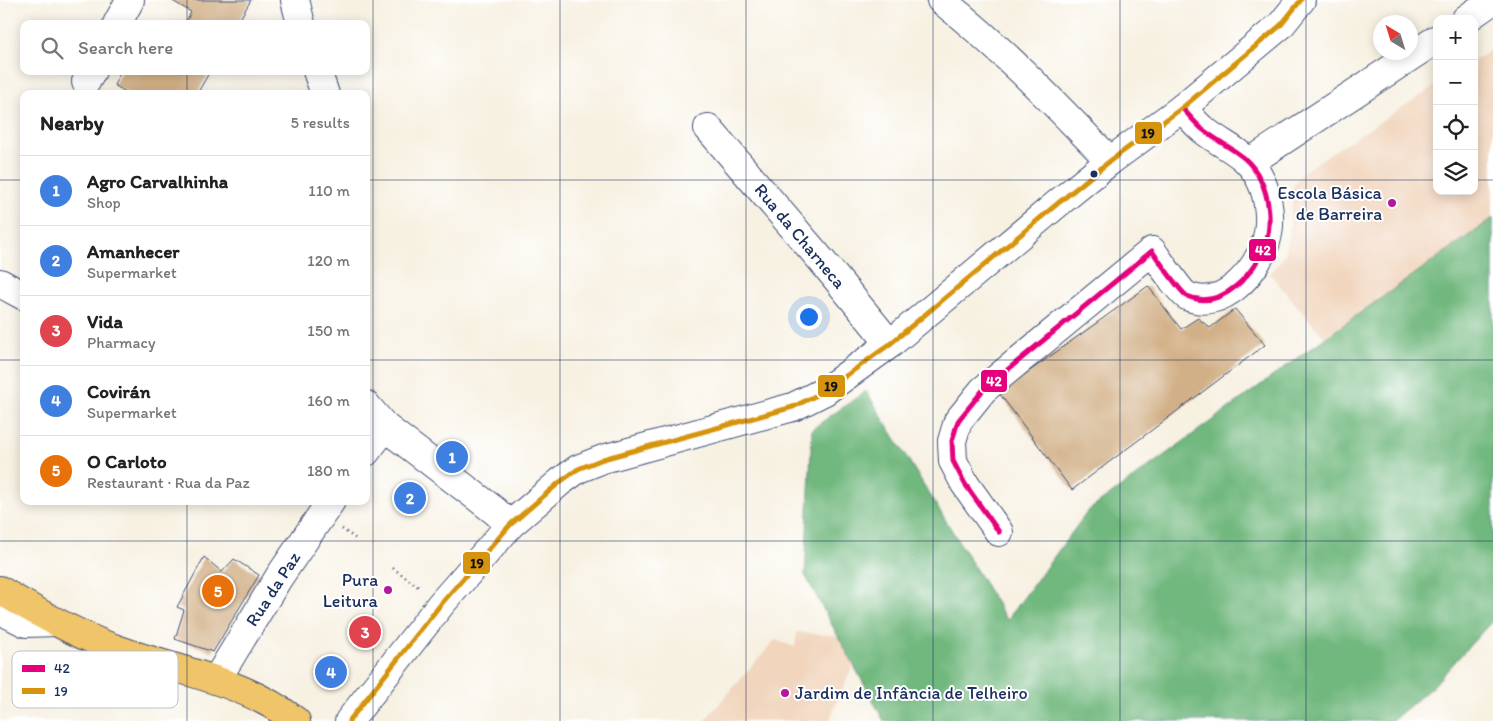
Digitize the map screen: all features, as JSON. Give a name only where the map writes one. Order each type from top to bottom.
[{"type":"main road","points":[[0,590],[55,622],[121,651]]},
{"type":"main road","points":[[178,668],[217,679],[257,697],[296,721]]},
{"type":"street","points":[[119,20],[130,0]]},
{"type":"street","points":[[296,0],[300,20]]},
{"type":"street","points":[[941,0],[965,19],[1045,94],[1110,161]]},
{"type":"street","points":[[349,721],[441,604],[510,525],[560,482],[578,469],[603,459],[793,407],[825,391],[890,344],[1056,204],[1182,108],[1281,25],[1301,0]]},
{"type":"street","points":[[1472,15],[1493,0]]},
{"type":"street","points":[[1250,162],[1433,42]]},
{"type":"street","points":[[318,75],[324,90]]},
{"type":"street","points":[[999,532],[964,484],[953,461],[952,441],[958,421],[983,390],[1152,251],[1186,295],[1202,300],[1220,297],[1241,283],[1258,262],[1266,240],[1269,214],[1261,180],[1250,162],[1235,150],[1205,132],[1182,108]]},
{"type":"street","name":"Rua da Charneca","points":[[708,128],[890,344]]},
{"type":"street","points":[[0,283],[20,294]]},
{"type":"street","points":[[370,410],[384,426],[495,511],[510,525]]},
{"type":"street","points":[[370,446],[384,426]]},
{"type":"street","name":"Rua da Paz","points":[[217,679],[279,577],[328,505]]},
{"type":"street","points":[[0,610],[26,623],[55,622]]},
{"type":"path","points":[[393,568],[441,604]]},
{"type":"shaded area","name":"Escola Básica de Barreira","points":[[1493,48],[1493,218],[1325,338],[1270,274],[1285,255],[1289,236],[1293,187],[1302,172],[1433,88],[1433,195],[1478,195],[1478,58]]},
{"type":"shaded area","name":"Jardim de Infância de Telheiro","points":[[797,632],[838,636],[853,665],[829,721],[704,721],[775,640],[795,647]]},
{"type":"green space","points":[[1493,218],[1493,620],[1432,687],[1392,721],[884,721],[805,575],[812,429],[866,391],[1007,620],[1088,511]]},
{"type":"building","points":[[171,0],[251,0],[239,20],[187,20],[191,12]]},
{"type":"building","points":[[119,75],[208,75],[199,90],[122,90],[114,85]]},
{"type":"building","points":[[1148,286],[1181,329],[1198,318],[1210,328],[1235,309],[1265,345],[1072,490],[999,393]]},
{"type":"building","points":[[204,557],[222,572],[234,559],[259,575],[213,652],[175,639],[184,610],[177,607]]},
{"type":"transit line","name":"19","points":[[349,721],[441,604],[510,525],[560,482],[578,469],[603,459],[793,407],[825,391],[890,344],[1110,161],[1182,108],[1281,25],[1301,0]]},
{"type":"transit line","name":"42","points":[[999,532],[965,484],[953,461],[952,441],[958,421],[983,390],[1152,251],[1184,293],[1187,296],[1200,300],[1213,299],[1225,294],[1236,286],[1246,276],[1261,254],[1268,235],[1269,210],[1266,193],[1260,179],[1255,170],[1243,157],[1203,130],[1182,108]]},
{"type":"place","name":"Escola Básica de Barreira","points":[[1392,203]]},
{"type":"place","name":"Agro Carvalhinha","points":[[452,457]]},
{"type":"place","name":"Amanhecer","points":[[410,498]]},
{"type":"place","name":"Pura Leitura","points":[[388,590]]},
{"type":"place","name":"O Carloto","points":[[218,591]]},
{"type":"place","name":"Vida","points":[[365,632]]},
{"type":"place","name":"Covirán","points":[[331,672]]},
{"type":"place","name":"Jardim de Infância de Telheiro","points":[[785,693]]}]
